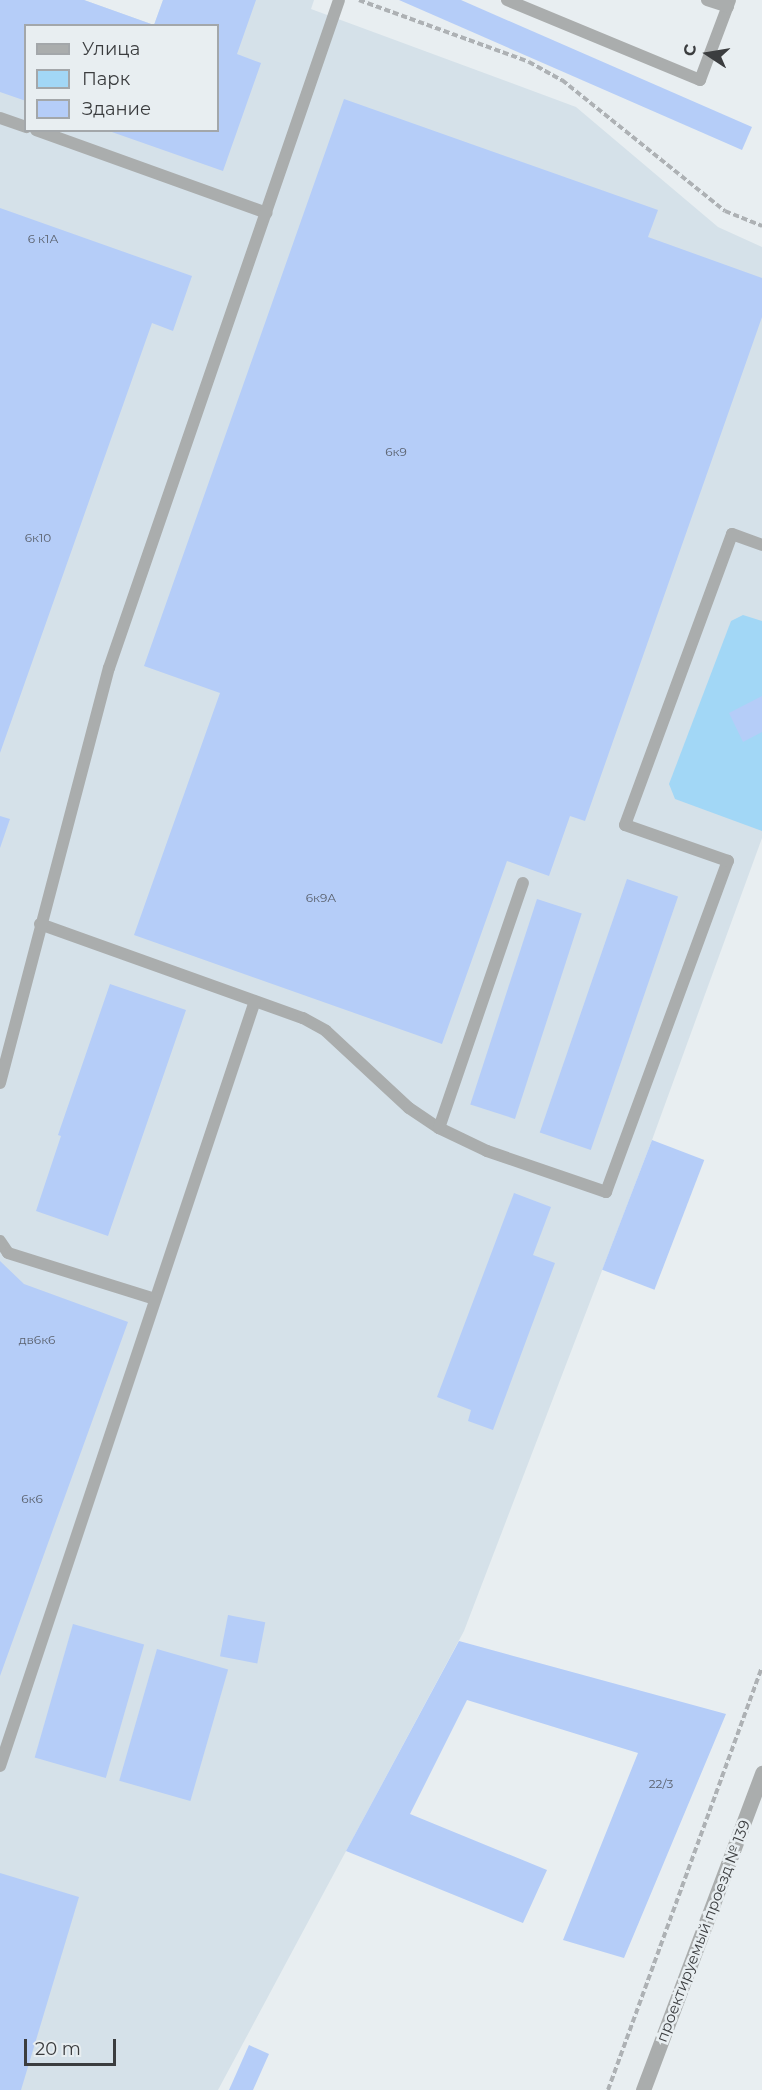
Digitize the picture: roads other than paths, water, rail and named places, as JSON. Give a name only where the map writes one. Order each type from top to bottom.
[{"type":"street","name":"проектируемый проезд № 139","points":[[643,2090],[762,1773]]},
{"type":"lane","points":[[0,1083],[109,668],[339,0]]},
{"type":"lane","points":[[507,0],[700,80],[729,4],[707,0]]},
{"type":"lane","points":[[0,118],[24,126]]},
{"type":"lane","points":[[42,132],[267,213]]},
{"type":"lane","points":[[40,924],[303,1018],[326,1031],[409,1108],[439,1128],[487,1151],[606,1192],[728,861],[625,825],[732,534],[762,545]]},
{"type":"lane","points":[[439,1128],[523,883]]},
{"type":"lane","points":[[0,1766],[255,1001]]},
{"type":"lane","points":[[0,1241],[8,1253],[155,1299]]}]
